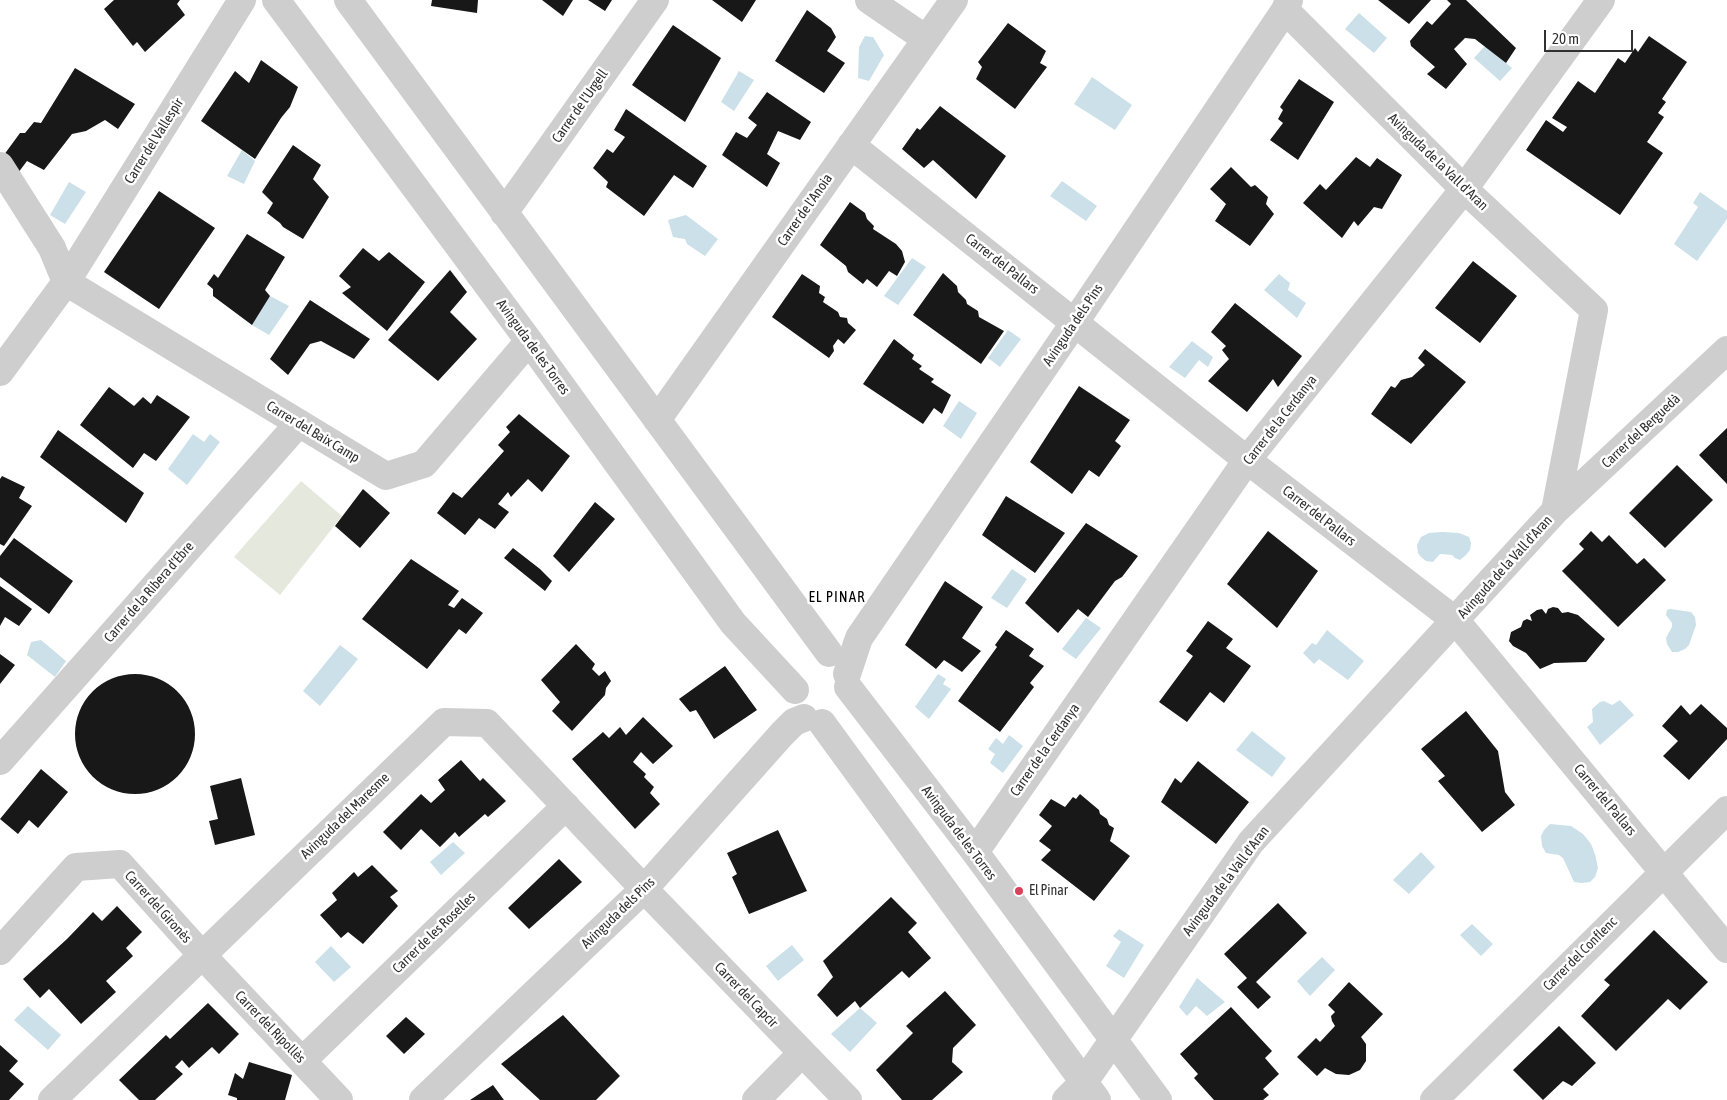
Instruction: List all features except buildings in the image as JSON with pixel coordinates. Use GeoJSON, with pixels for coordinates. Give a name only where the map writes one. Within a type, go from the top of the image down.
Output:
{"type":"FeatureCollection","features":[{"type":"Feature","properties":{"kind":"street","name":"Carrer del Vallespir"},"geometry":{"type":"LineString","coordinates":[[0,372],[66,282],[242,0]]}},
{"type":"Feature","properties":{"kind":"street","name":"Avinguda de les Torres"},"geometry":{"type":"LineString","coordinates":[[276,0],[529,341],[734,622],[796,690]]}},
{"type":"Feature","properties":{"kind":"street","name":"Avinguda de les Torres"},"geometry":{"type":"LineString","coordinates":[[348,0],[1158,1100]]}},
{"type":"Feature","properties":{"kind":"street","name":"Carrer de l'Urgell"},"geometry":{"type":"LineString","coordinates":[[504,212],[655,0]]}},
{"type":"Feature","properties":{"kind":"street"},"geometry":{"type":"LineString","coordinates":[[869,0],[926,40]]}},
{"type":"Feature","properties":{"kind":"street","name":"Carrer de l'Anoia"},"geometry":{"type":"LineString","coordinates":[[657,420],[954,0]]}},
{"type":"Feature","properties":{"kind":"street","name":"Carrer de la Cerdanya"},"geometry":{"type":"LineString","coordinates":[[975,852],[1247,460],[1464,189],[1601,0]]}},
{"type":"Feature","properties":{"kind":"street","name":"Avinguda de la Vall d'Aran"},"geometry":{"type":"LineString","coordinates":[[1082,1094],[1112,1039],[1251,842],[1555,511],[1594,310],[1464,189],[1287,5]]}},
{"type":"Feature","properties":{"kind":"street","name":"Avinguda dels Pins"},"geometry":{"type":"LineString","coordinates":[[839,667],[1075,322],[1287,5]]}},
{"type":"Feature","properties":{"kind":"street","name":"Carrer del Pallars"},"geometry":{"type":"LineString","coordinates":[[851,145],[1247,460],[1456,621],[1727,949]]}},
{"type":"Feature","properties":{"kind":"street"},"geometry":{"type":"LineString","coordinates":[[0,166],[52,248],[66,282]]}},
{"type":"Feature","properties":{"kind":"street","name":"Carrer del Baix Camp"},"geometry":{"type":"LineString","coordinates":[[66,282],[386,476],[424,464],[529,341]]}},
{"type":"Feature","properties":{"kind":"street","name":"Carrer del Berguedà"},"geometry":{"type":"LineString","coordinates":[[1555,511],[1727,350]]}},
{"type":"Feature","properties":{"kind":"street","name":"Carrer de la Ribera d'Ebre"},"geometry":{"type":"LineString","coordinates":[[0,761],[299,423]]}},
{"type":"Feature","properties":{"kind":"street"},"geometry":{"type":"LineString","coordinates":[[813,721],[835,718],[841,712],[848,697],[839,667],[818,652],[809,657],[800,666],[796,678],[797,706],[813,721],[1082,1094]]}},
{"type":"Feature","properties":{"kind":"street","name":"Avinguda dels Pins"},"geometry":{"type":"LineString","coordinates":[[423,1100],[644,889],[794,722],[813,721]]}},
{"type":"Feature","properties":{"kind":"street","name":"Avinguda del Maresme"},"geometry":{"type":"LineString","coordinates":[[52,1100],[201,954],[444,722],[487,722],[644,889]]}},
{"type":"Feature","properties":{"kind":"street","name":"Carrer de les Roselles"},"geometry":{"type":"LineString","coordinates":[[302,1061],[566,806]]}},
{"type":"Feature","properties":{"kind":"street","name":"Carrer del Conflenc"},"geometry":{"type":"LineString","coordinates":[[1434,1100],[1727,810]]}},
{"type":"Feature","properties":{"kind":"street","name":"Carrer del Gironès"},"geometry":{"type":"LineString","coordinates":[[0,951],[76,867],[120,864],[201,954]]}},
{"type":"Feature","properties":{"kind":"street","name":"Carrer del Capcir"},"geometry":{"type":"LineString","coordinates":[[644,889],[848,1100]]}},
{"type":"Feature","properties":{"kind":"street","name":"Carrer del Ripollès"},"geometry":{"type":"LineString","coordinates":[[201,954],[339,1100]]}},
{"type":"Feature","properties":{"kind":"street"},"geometry":{"type":"LineString","coordinates":[[756,1100],[802,1053]]}},
{"type":"Feature","properties":{"kind":"shaded area"},"geometry":{"type":"Polygon","coordinates":[[[301,481],[342,516],[280,595],[234,557],[301,481]]]}},
{"type":"Feature","properties":{"kind":"water"},"geometry":{"type":"Polygon","coordinates":[[[1359,13],[1387,38],[1374,53],[1345,29],[1359,13]]]}},
{"type":"Feature","properties":{"kind":"water"},"geometry":{"type":"Polygon","coordinates":[[[865,36],[873,37],[884,55],[869,81],[858,78],[859,47],[865,36]]]}},
{"type":"Feature","properties":{"kind":"water"},"geometry":{"type":"Polygon","coordinates":[[[1485,46],[1512,68],[1500,81],[1474,58],[1485,46]]]}},
{"type":"Feature","properties":{"kind":"water"},"geometry":{"type":"Polygon","coordinates":[[[739,71],[754,80],[734,111],[721,102],[739,71]]]}},
{"type":"Feature","properties":{"kind":"water"},"geometry":{"type":"Polygon","coordinates":[[[1092,77],[1132,105],[1115,130],[1074,104],[1092,77]]]}},
{"type":"Feature","properties":{"kind":"water"},"geometry":{"type":"Polygon","coordinates":[[[242,150],[255,161],[244,184],[227,176],[242,150]]]}},
{"type":"Feature","properties":{"kind":"water"},"geometry":{"type":"Polygon","coordinates":[[[1062,181],[1097,206],[1086,221],[1050,196],[1062,181]]]}},
{"type":"Feature","properties":{"kind":"water"},"geometry":{"type":"Polygon","coordinates":[[[69,182],[86,192],[65,224],[50,215],[69,182]]]}},
{"type":"Feature","properties":{"kind":"water"},"geometry":{"type":"Polygon","coordinates":[[[1700,192],[1727,211],[1727,219],[1697,261],[1674,244],[1698,207],[1693,203],[1700,192]]]}},
{"type":"Feature","properties":{"kind":"water"},"geometry":{"type":"Polygon","coordinates":[[[686,215],[718,239],[705,256],[687,244],[685,239],[673,237],[668,220],[686,215]]]}},
{"type":"Feature","properties":{"kind":"water"},"geometry":{"type":"Polygon","coordinates":[[[912,258],[926,267],[898,305],[884,296],[912,258]]]}},
{"type":"Feature","properties":{"kind":"water"},"geometry":{"type":"Polygon","coordinates":[[[1279,274],[1290,283],[1288,290],[1306,303],[1297,318],[1264,290],[1279,274]]]}},
{"type":"Feature","properties":{"kind":"water"},"geometry":{"type":"Polygon","coordinates":[[[270,296],[289,306],[269,335],[252,325],[270,296]]]}},
{"type":"Feature","properties":{"kind":"water"},"geometry":{"type":"Polygon","coordinates":[[[1008,330],[1021,339],[1000,367],[988,358],[1008,330]]]}},
{"type":"Feature","properties":{"kind":"water"},"geometry":{"type":"Polygon","coordinates":[[[1192,341],[1213,357],[1208,367],[1199,360],[1185,378],[1169,367],[1192,341]]]}},
{"type":"Feature","properties":{"kind":"water"},"geometry":{"type":"Polygon","coordinates":[[[959,401],[977,413],[961,439],[943,426],[959,401]]]}},
{"type":"Feature","properties":{"kind":"water"},"geometry":{"type":"Polygon","coordinates":[[[193,434],[204,442],[210,434],[220,442],[187,485],[168,469],[193,434]]]}},
{"type":"Feature","properties":{"kind":"water"},"geometry":{"type":"Polygon","coordinates":[[[1429,533],[1459,533],[1469,537],[1471,543],[1470,550],[1460,560],[1452,555],[1440,554],[1433,562],[1426,561],[1418,553],[1417,545],[1421,537],[1429,533]]]}},
{"type":"Feature","properties":{"kind":"water"},"geometry":{"type":"Polygon","coordinates":[[[1012,569],[1027,579],[1007,608],[991,598],[1012,569]]]}},
{"type":"Feature","properties":{"kind":"water"},"geometry":{"type":"Polygon","coordinates":[[[1667,610],[1691,612],[1695,617],[1696,625],[1689,645],[1678,652],[1672,652],[1667,644],[1666,638],[1672,627],[1672,623],[1666,615],[1667,610]]]}},
{"type":"Feature","properties":{"kind":"water"},"geometry":{"type":"Polygon","coordinates":[[[1086,618],[1101,628],[1076,659],[1062,649],[1086,618]]]}},
{"type":"Feature","properties":{"kind":"water"},"geometry":{"type":"Polygon","coordinates":[[[1327,630],[1364,661],[1348,680],[1319,659],[1314,664],[1303,653],[1312,643],[1316,645],[1327,630]]]}},
{"type":"Feature","properties":{"kind":"water"},"geometry":{"type":"Polygon","coordinates":[[[41,640],[66,661],[55,677],[27,655],[31,642],[41,640]]]}},
{"type":"Feature","properties":{"kind":"water"},"geometry":{"type":"Polygon","coordinates":[[[340,645],[358,659],[320,706],[303,691],[340,645]]]}},
{"type":"Feature","properties":{"kind":"water"},"geometry":{"type":"Polygon","coordinates":[[[938,674],[946,679],[943,684],[951,689],[929,719],[915,707],[938,674]]]}},
{"type":"Feature","properties":{"kind":"water"},"geometry":{"type":"Polygon","coordinates":[[[1620,700],[1634,715],[1600,745],[1587,727],[1593,722],[1592,709],[1600,702],[1604,701],[1612,705],[1620,700]]]}},
{"type":"Feature","properties":{"kind":"water"},"geometry":{"type":"Polygon","coordinates":[[[1252,731],[1286,758],[1272,777],[1236,750],[1252,731]]]}},
{"type":"Feature","properties":{"kind":"water"},"geometry":{"type":"Polygon","coordinates":[[[1009,735],[1023,746],[1003,773],[990,763],[995,754],[988,749],[996,738],[1003,744],[1009,735]]]}},
{"type":"Feature","properties":{"kind":"water"},"geometry":{"type":"Polygon","coordinates":[[[1550,824],[1571,826],[1583,834],[1591,844],[1598,868],[1595,877],[1590,882],[1574,882],[1563,858],[1559,855],[1546,853],[1542,846],[1541,836],[1550,824]]]}},
{"type":"Feature","properties":{"kind":"water"},"geometry":{"type":"Polygon","coordinates":[[[453,842],[465,853],[441,875],[430,862],[453,842]]]}},
{"type":"Feature","properties":{"kind":"water"},"geometry":{"type":"Polygon","coordinates":[[[1421,852],[1435,867],[1409,894],[1393,880],[1421,852]]]}},
{"type":"Feature","properties":{"kind":"water"},"geometry":{"type":"Polygon","coordinates":[[[1472,924],[1493,944],[1481,956],[1460,935],[1472,924]]]}},
{"type":"Feature","properties":{"kind":"water"},"geometry":{"type":"Polygon","coordinates":[[[1119,929],[1144,945],[1124,978],[1106,966],[1121,942],[1113,936],[1119,929]]]}},
{"type":"Feature","properties":{"kind":"water"},"geometry":{"type":"Polygon","coordinates":[[[792,945],[804,960],[778,981],[766,966],[792,945]]]}},
{"type":"Feature","properties":{"kind":"water"},"geometry":{"type":"Polygon","coordinates":[[[331,946],[351,967],[334,982],[315,962],[331,946]]]}},
{"type":"Feature","properties":{"kind":"water"},"geometry":{"type":"Polygon","coordinates":[[[1322,957],[1335,970],[1310,996],[1297,981],[1322,957]]]}},
{"type":"Feature","properties":{"kind":"water"},"geometry":{"type":"Polygon","coordinates":[[[1197,978],[1225,1002],[1207,1016],[1196,1006],[1187,1016],[1179,1007],[1197,978]]]}},
{"type":"Feature","properties":{"kind":"water"},"geometry":{"type":"Polygon","coordinates":[[[28,1006],[61,1035],[48,1050],[14,1020],[28,1006]]]}},
{"type":"Feature","properties":{"kind":"water"},"geometry":{"type":"Polygon","coordinates":[[[860,1008],[877,1023],[850,1052],[831,1034],[860,1008]]]}},
{"type":"Feature","properties":{"kind":"place","name":"El Pinar"},"geometry":{"type":"Point","coordinates":[1019,891]}},
{"type":"Feature","properties":{"kind":"district","name":"EL PINAR"},"geometry":{"type":"Point","coordinates":[837,597]}}]}
